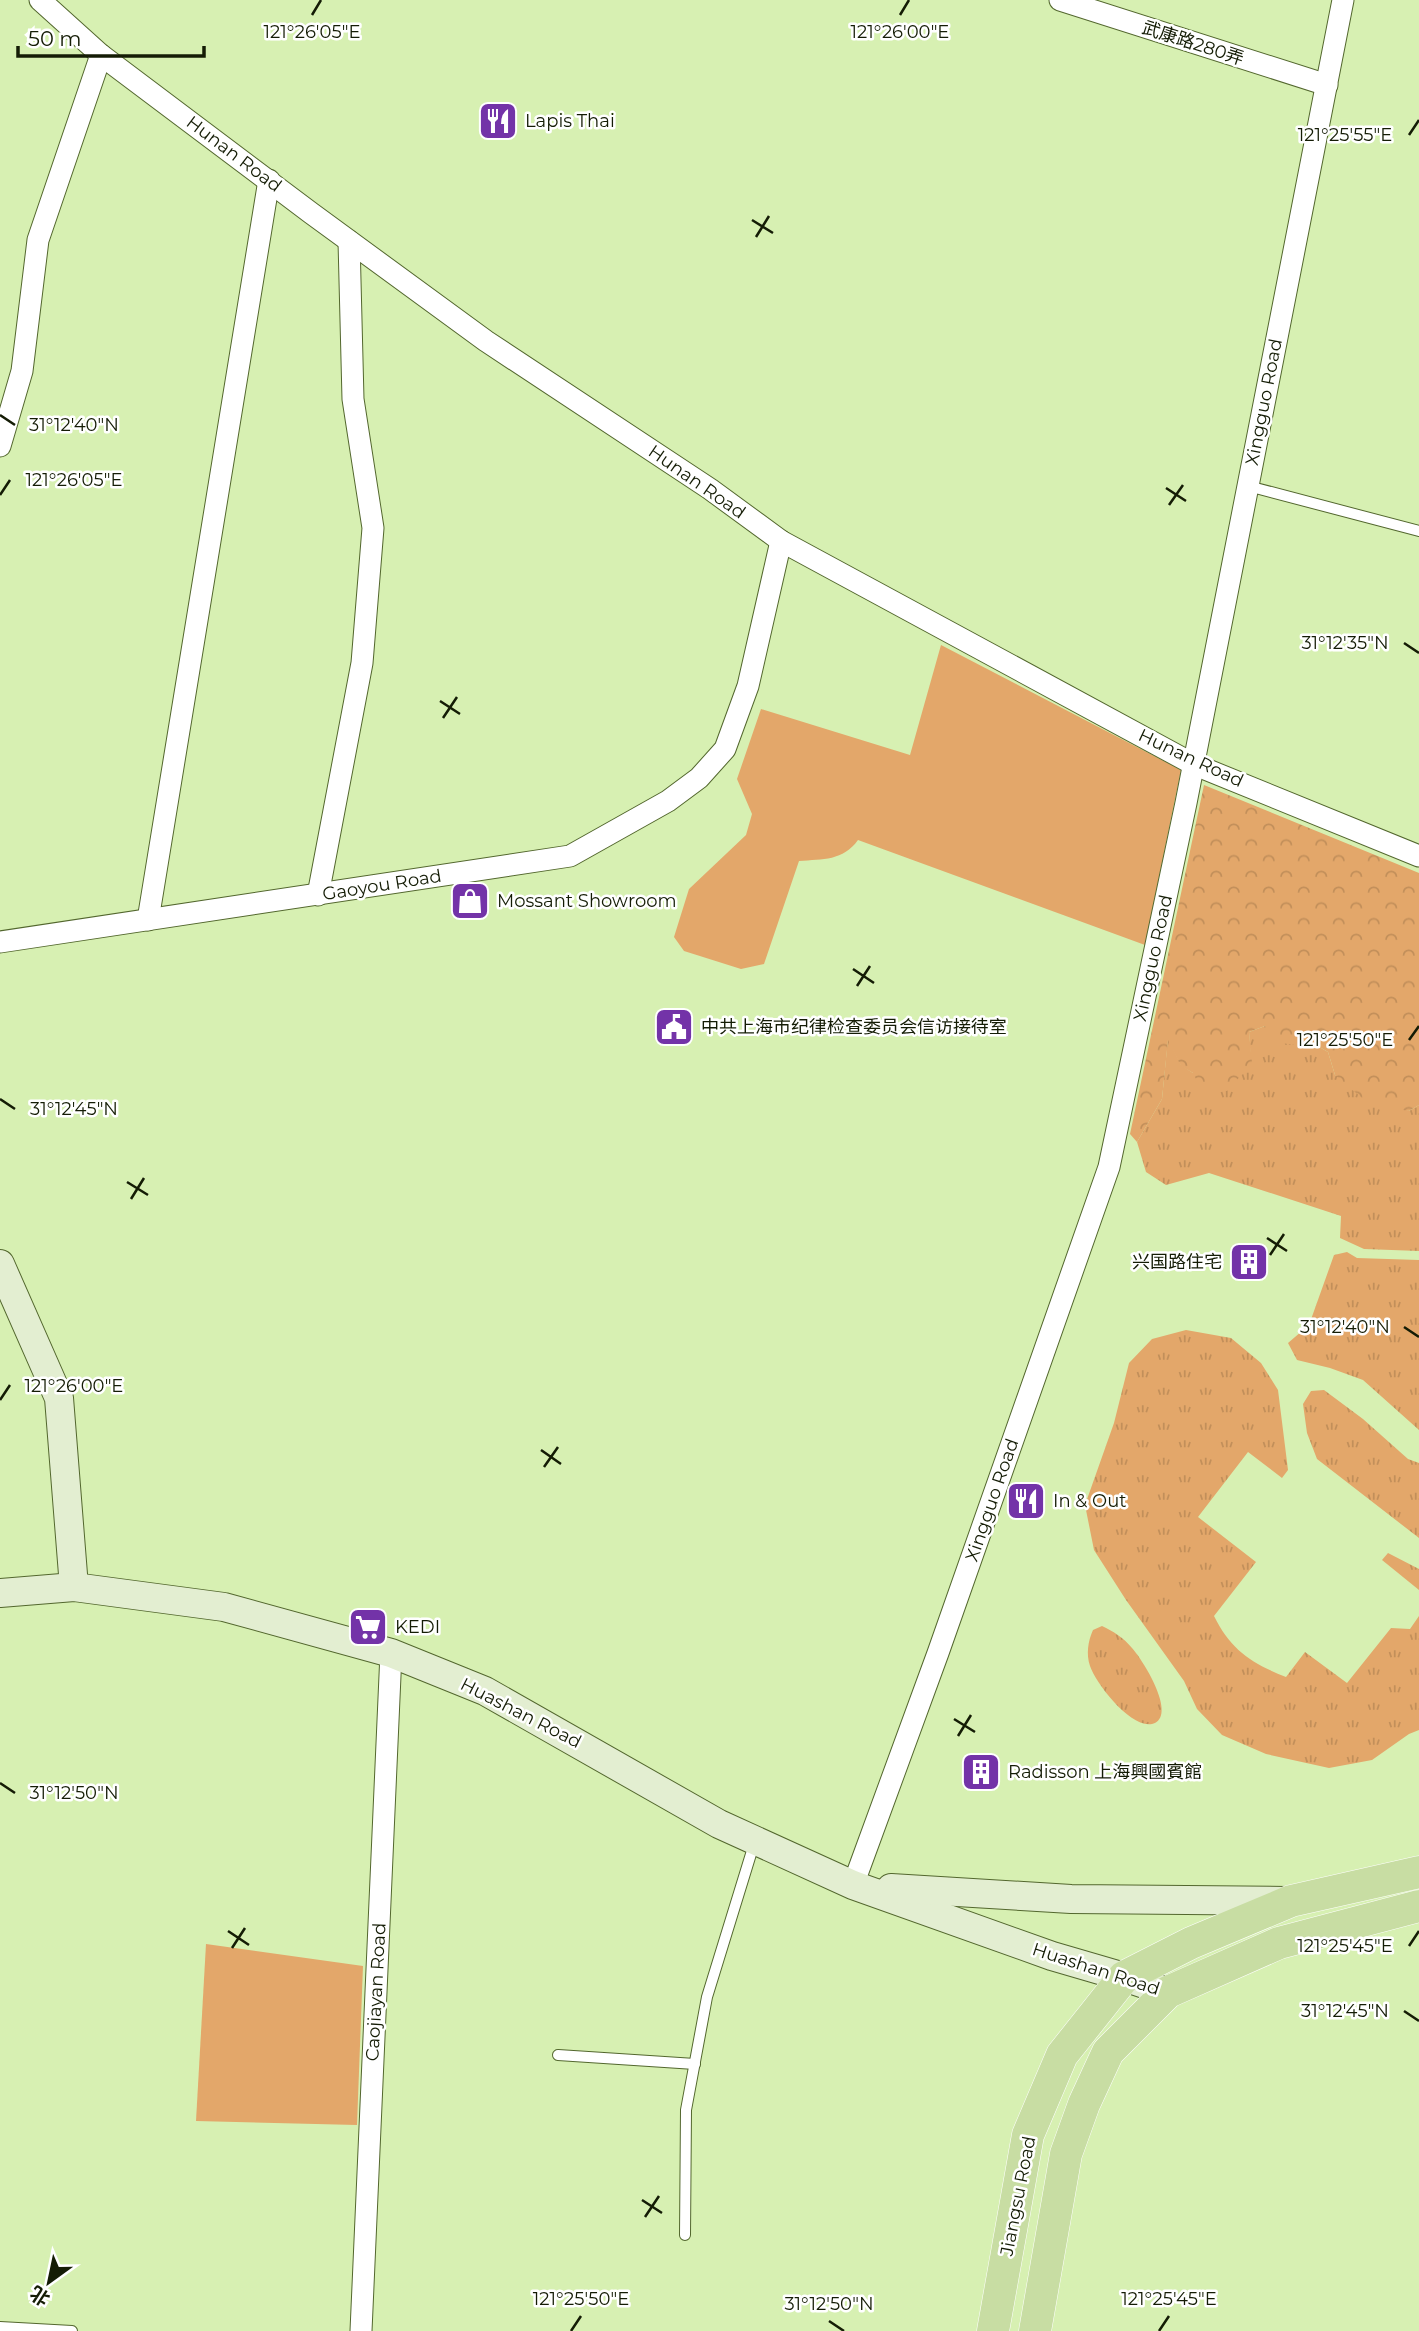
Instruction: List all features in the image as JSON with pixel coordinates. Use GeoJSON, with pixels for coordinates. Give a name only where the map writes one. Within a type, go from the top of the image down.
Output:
{"type":"FeatureCollection","features":[{"type":"Feature","properties":{"kind":"main road"},"geometry":{"type":"LineString","coordinates":[[0,1264],[58,1398],[74,1587]]}},
{"type":"Feature","properties":{"kind":"main road","name":"Huashan Road"},"geometry":{"type":"LineString","coordinates":[[0,1593],[74,1587],[224,1607],[391,1653],[485,1691],[719,1824],[853,1885],[1052,1956],[1168,1992],[1279,1943],[1419,1906]]}},
{"type":"Feature","properties":{"kind":"main road","name":"Huashan Road"},"geometry":{"type":"LineString","coordinates":[[853,1885],[1071,1899],[1291,1901],[1419,1872]]}},
{"type":"Feature","properties":{"kind":"main road","name":"Jiangsu Road"},"geometry":{"type":"LineString","coordinates":[[993,2331],[1028,2135],[1062,2055],[1124,1977],[1191,1943],[1291,1901]]}},
{"type":"Feature","properties":{"kind":"main road"},"geometry":{"type":"LineString","coordinates":[[1035,2331],[1066,2154],[1084,2104],[1108,2052],[1168,1992]]}},
{"type":"Feature","properties":{"kind":"street","name":"Hunan Road"},"geometry":{"type":"LineString","coordinates":[[40,0],[102,55],[349,241],[486,341],[710,489],[780,541],[1193,764],[1419,856]]}},
{"type":"Feature","properties":{"kind":"street","name":"武康路280弄"},"geometry":{"type":"LineString","coordinates":[[1060,0],[1327,85]]}},
{"type":"Feature","properties":{"kind":"street","name":"Xingguo Road"},"geometry":{"type":"LineString","coordinates":[[853,1885],[1109,1167],[1193,764],[1343,0]]}},
{"type":"Feature","properties":{"kind":"street"},"geometry":{"type":"LineString","coordinates":[[0,446],[22,371],[38,240],[102,55]]}},
{"type":"Feature","properties":{"kind":"street"},"geometry":{"type":"LineString","coordinates":[[148,920],[270,180]]}},
{"type":"Feature","properties":{"kind":"street"},"geometry":{"type":"LineString","coordinates":[[318,895],[362,663],[373,528],[353,399],[349,241]]}},
{"type":"Feature","properties":{"kind":"street","name":"Gaoyou Road"},"geometry":{"type":"LineString","coordinates":[[0,942],[570,856],[668,801],[699,778],[725,749],[748,686],[780,541]]}},
{"type":"Feature","properties":{"kind":"street","name":"Caojiayan Road"},"geometry":{"type":"LineString","coordinates":[[361,2331],[391,1653]]}},
{"type":"Feature","properties":{"kind":"lane"},"geometry":{"type":"LineString","coordinates":[[1248,486],[1419,531]]}},
{"type":"Feature","properties":{"kind":"lane"},"geometry":{"type":"LineString","coordinates":[[685,2235],[687,2110],[706,1997],[755,1840]]}},
{"type":"Feature","properties":{"kind":"lane"},"geometry":{"type":"LineString","coordinates":[[558,2055],[695,2064]]}},
{"type":"Feature","properties":{"kind":"lane"},"geometry":{"type":"LineString","coordinates":[[0,2327],[72,2331]]}},
{"type":"Feature","properties":{"kind":"green space"},"geometry":{"type":"Polygon","coordinates":[[[941,645],[1181,770],[1145,945],[858,840],[839,855],[799,861],[764,964],[741,969],[684,951],[674,937],[689,889],[746,835],[752,814],[737,779],[761,709],[910,755],[941,645]]]}},
{"type":"Feature","properties":{"kind":"green space"},"geometry":{"type":"Polygon","coordinates":[[[1204,785],[1419,873],[1419,1105],[1409,1111],[1369,1104],[1335,1075],[1328,1052],[1304,1038],[1295,1045],[1275,1042],[1265,1026],[1249,1032],[1252,1063],[1227,1091],[1199,1085],[1193,1073],[1181,1066],[1168,1040],[1162,1099],[1137,1142],[1130,1134],[1204,785]]]}},
{"type":"Feature","properties":{"kind":"green space"},"geometry":{"type":"Polygon","coordinates":[[[1265,1026],[1304,1038],[1328,1052],[1335,1075],[1409,1111],[1419,1105],[1419,1251],[1364,1249],[1340,1238],[1341,1216],[1209,1173],[1166,1185],[1146,1172],[1137,1142],[1162,1099],[1168,1038],[1181,1065],[1193,1073],[1251,1063],[1249,1032],[1265,1026]]]}},
{"type":"Feature","properties":{"kind":"green space"},"geometry":{"type":"Polygon","coordinates":[[[1347,1252],[1357,1258],[1419,1260],[1419,1430],[1363,1380],[1297,1360],[1288,1343],[1309,1325],[1334,1255],[1347,1252]]]}},
{"type":"Feature","properties":{"kind":"green space"},"geometry":{"type":"Polygon","coordinates":[[[1186,1330],[1231,1338],[1261,1363],[1278,1390],[1288,1470],[1282,1478],[1248,1452],[1198,1517],[1256,1562],[1214,1616],[1235,1647],[1252,1661],[1286,1677],[1305,1652],[1347,1683],[1391,1628],[1410,1629],[1419,1616],[1419,1730],[1372,1760],[1329,1768],[1266,1754],[1222,1735],[1197,1709],[1184,1681],[1094,1550],[1085,1505],[1114,1423],[1129,1363],[1152,1339],[1186,1330]]]}},
{"type":"Feature","properties":{"kind":"green space"},"geometry":{"type":"Polygon","coordinates":[[[1324,1390],[1363,1419],[1408,1459],[1419,1463],[1419,1538],[1317,1459],[1307,1433],[1303,1404],[1311,1391],[1324,1390]]]}},
{"type":"Feature","properties":{"kind":"green space"},"geometry":{"type":"Polygon","coordinates":[[[1388,1553],[1419,1569],[1419,1590],[1382,1560],[1388,1553]]]}},
{"type":"Feature","properties":{"kind":"green space"},"geometry":{"type":"Polygon","coordinates":[[[1102,1626],[1129,1644],[1150,1674],[1162,1709],[1155,1723],[1146,1724],[1127,1714],[1108,1695],[1094,1674],[1089,1661],[1089,1643],[1093,1630],[1102,1626]]]}},
{"type":"Feature","properties":{"kind":"green space"},"geometry":{"type":"Polygon","coordinates":[[[206,1944],[363,1966],[357,2125],[196,2121],[206,1944]]]}},
{"type":"Feature","properties":{"kind":"place","name":"Lapis Thai"},"geometry":{"type":"Point","coordinates":[498,121]}},
{"type":"Feature","properties":{"kind":"place","name":"Mossant Showroom"},"geometry":{"type":"Point","coordinates":[470,901]}},
{"type":"Feature","properties":{"kind":"place","name":"中共上海市纪律检查委员会信访接待室"},"geometry":{"type":"Point","coordinates":[674,1027]}},
{"type":"Feature","properties":{"kind":"place","name":"兴国路住宅"},"geometry":{"type":"Point","coordinates":[1249,1262]}},
{"type":"Feature","properties":{"kind":"place","name":"In & Out"},"geometry":{"type":"Point","coordinates":[1026,1501]}},
{"type":"Feature","properties":{"kind":"place","name":"KEDI"},"geometry":{"type":"Point","coordinates":[368,1627]}},
{"type":"Feature","properties":{"kind":"place","name":"Radisson 上海興國賓館"},"geometry":{"type":"Point","coordinates":[981,1772]}}]}
